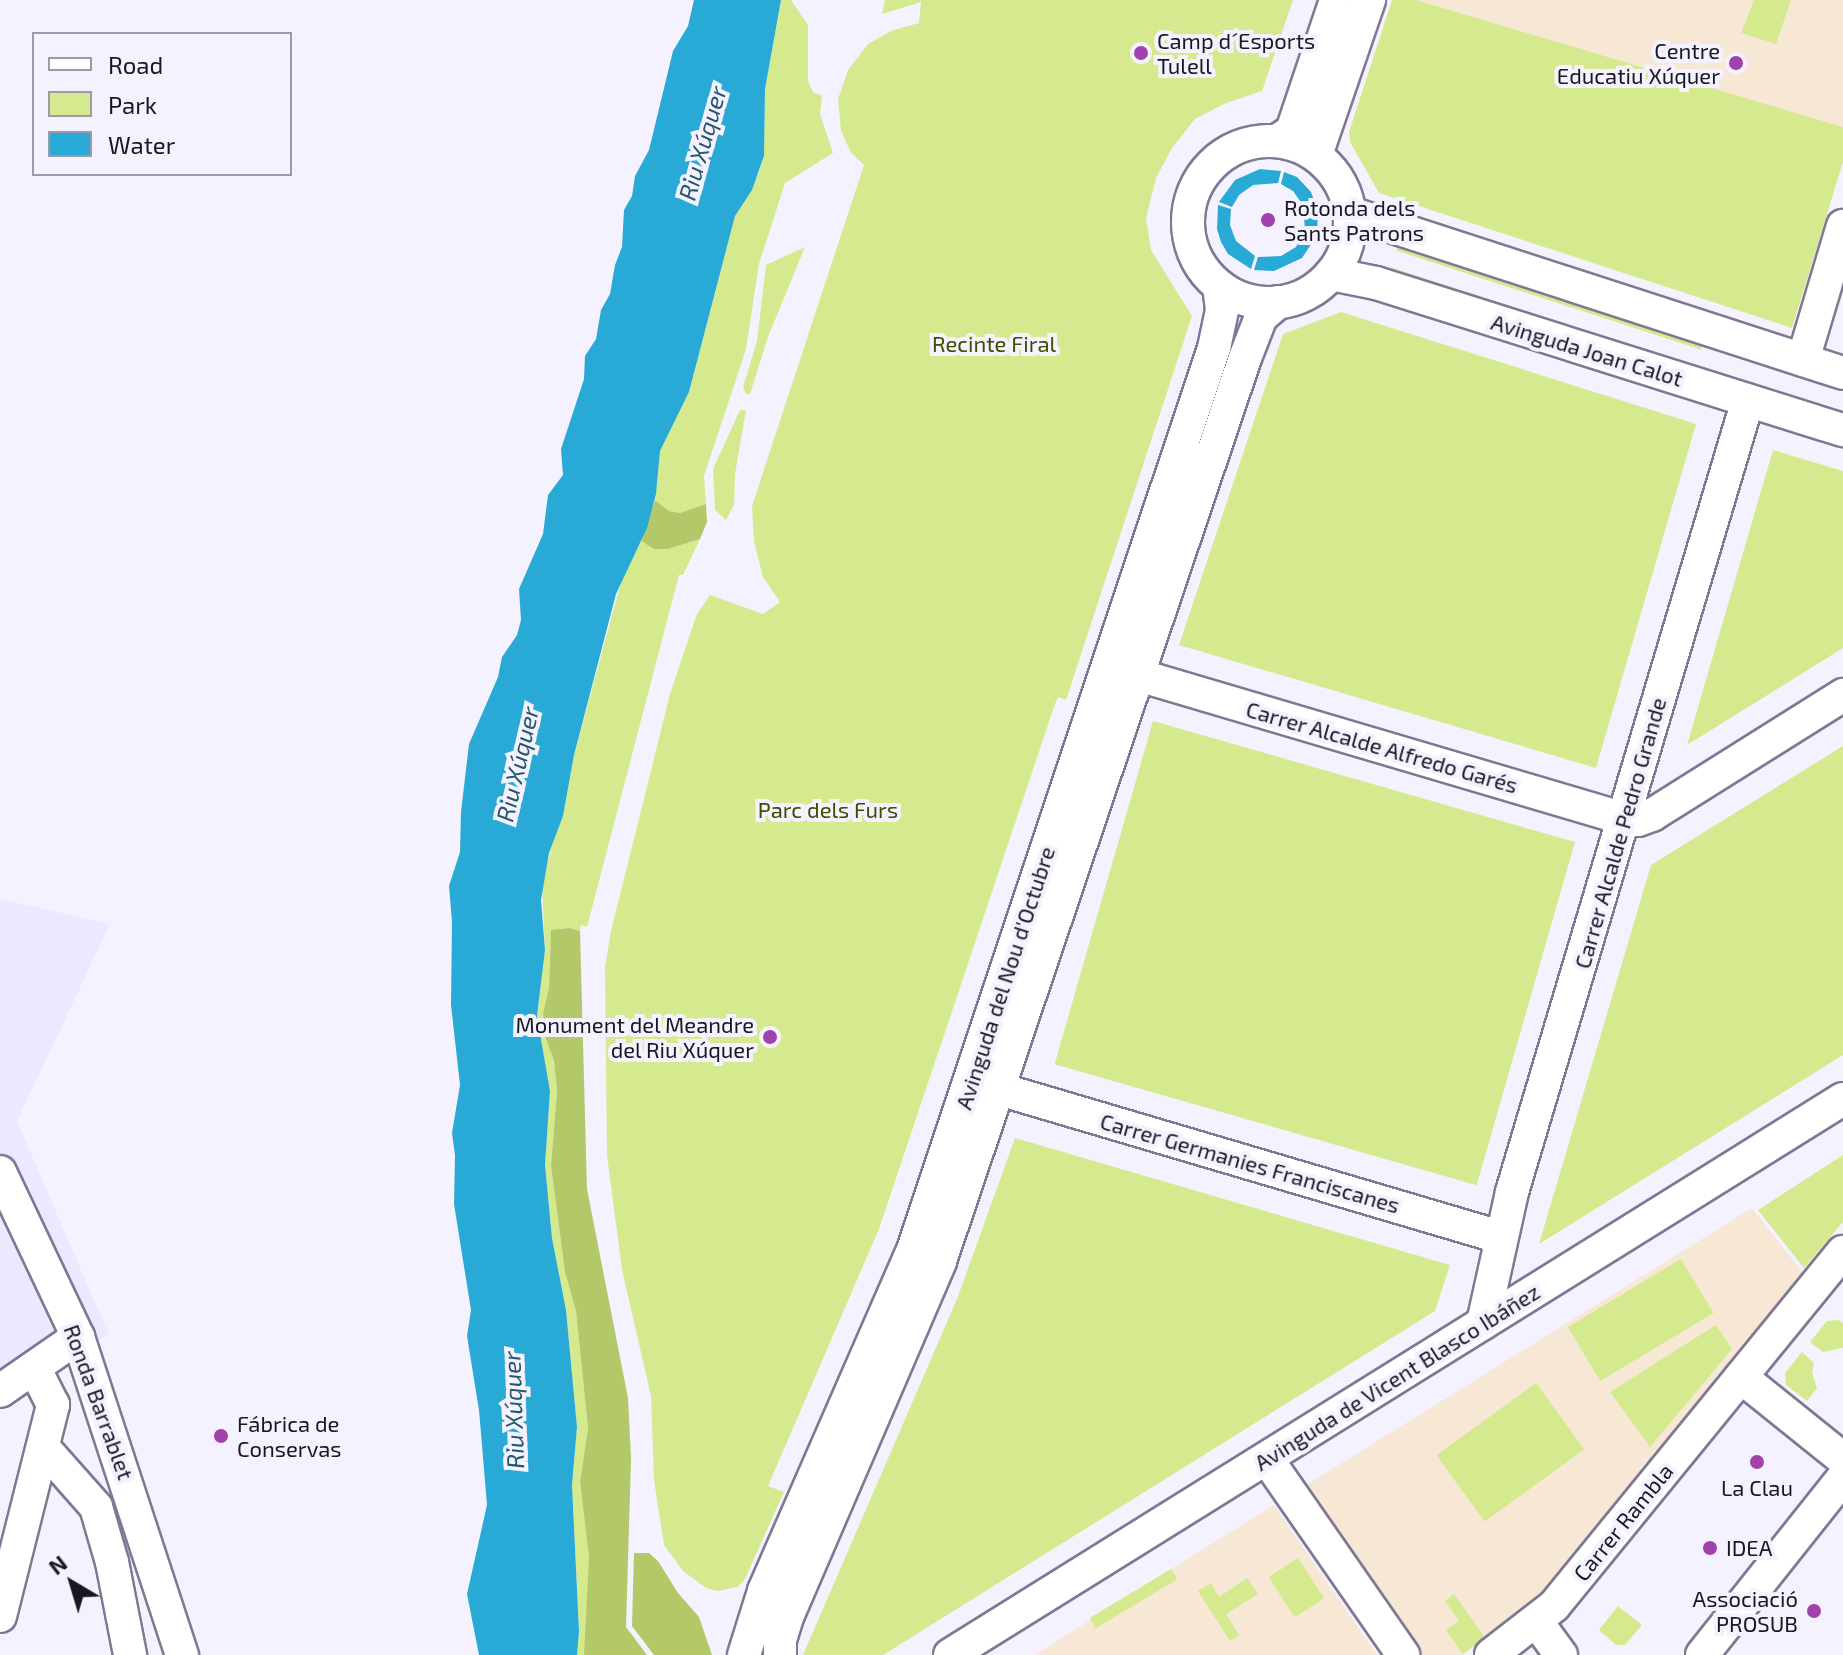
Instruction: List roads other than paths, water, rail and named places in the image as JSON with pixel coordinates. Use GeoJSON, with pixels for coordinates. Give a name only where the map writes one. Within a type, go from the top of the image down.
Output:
{"type":"FeatureCollection","features":[{"type":"Feature","properties":{"kind":"street"},"geometry":{"type":"LineString","coordinates":[[1277,141],[1292,131],[1336,0]]}},
{"type":"Feature","properties":{"kind":"street"},"geometry":{"type":"LineString","coordinates":[[1316,155],[1369,0]]}},
{"type":"Feature","properties":{"kind":"street"},"geometry":{"type":"LineString","coordinates":[[1277,141],[1316,155],[1338,181],[1350,213],[1343,255],[1331,274],[1316,288],[1278,302],[1237,296],[1219,286],[1201,267],[1190,243],[1187,217],[1193,191],[1207,169],[1227,152],[1251,142],[1277,141]]}},
{"type":"Feature","properties":{"kind":"street"},"geometry":{"type":"LineString","coordinates":[[1350,213],[1843,373]]}},
{"type":"Feature","properties":{"kind":"street"},"geometry":{"type":"LineString","coordinates":[[1803,360],[1843,226]]}},
{"type":"Feature","properties":{"kind":"street","name":"Avinguda Joan Calot"},"geometry":{"type":"LineString","coordinates":[[1331,274],[1376,283],[1843,430]]}},
{"type":"Feature","properties":{"kind":"street","name":"Avinguda del Nou d'Octubre"},"geometry":{"type":"LineString","coordinates":[[744,1655],[769,1579],[914,1247],[1214,348],[1222,310],[1219,286]]}},
{"type":"Feature","properties":{"kind":"street","name":"Avinguda del Nou d'Octubre"},"geometry":{"type":"LineString","coordinates":[[780,1655],[787,1617],[940,1261],[1256,331],[1261,317],[1278,302]]}},
{"type":"Feature","properties":{"kind":"street","name":"Carrer Alcalde Pedro Grande"},"geometry":{"type":"LineString","coordinates":[[1483,1323],[1497,1251],[1748,400]]}},
{"type":"Feature","properties":{"kind":"street","name":"Carrer Alcalde Alfredo Garés"},"geometry":{"type":"LineString","coordinates":[[1138,675],[1625,819]]}},
{"type":"Feature","properties":{"kind":"street"},"geometry":{"type":"LineString","coordinates":[[1625,819],[1652,815],[1843,695]]}},
{"type":"Feature","properties":{"kind":"street"},"geometry":{"type":"LineString","coordinates":[[1638,772],[1656,790],[1676,799]]}},
{"type":"Feature","properties":{"kind":"street","name":"Carrer Germanies Franciscanes"},"geometry":{"type":"LineString","coordinates":[[999,1089],[1497,1251]]}},
{"type":"Feature","properties":{"kind":"street","name":"Avinguda de Vicent Blasco Ibáñez"},"geometry":{"type":"LineString","coordinates":[[950,1655],[1843,1099]]}},
{"type":"Feature","properties":{"kind":"street","name":"Ronda Barrablet"},"geometry":{"type":"LineString","coordinates":[[0,1172],[78,1337],[178,1650]]}},
{"type":"Feature","properties":{"kind":"street"},"geometry":{"type":"LineString","coordinates":[[1497,1251],[1530,1294]]}},
{"type":"Feature","properties":{"kind":"street","name":"Carrer Rambla"},"geometry":{"type":"LineString","coordinates":[[1491,1655],[1554,1606],[1741,1377],[1837,1272]]}},
{"type":"Feature","properties":{"kind":"street"},"geometry":{"type":"LineString","coordinates":[[0,1391],[78,1337]]}},
{"type":"Feature","properties":{"kind":"street"},"geometry":{"type":"LineString","coordinates":[[0,1616],[53,1405],[35,1369]]}},
{"type":"Feature","properties":{"kind":"street"},"geometry":{"type":"LineString","coordinates":[[1741,1377],[1843,1459]]}},
{"type":"Feature","properties":{"kind":"street"},"geometry":{"type":"LineString","coordinates":[[43,1447],[96,1507],[112,1562],[130,1655]]}},
{"type":"Feature","properties":{"kind":"street"},"geometry":{"type":"LineString","coordinates":[[1267,1459],[1403,1655]]}},
{"type":"Feature","properties":{"kind":"street"},"geometry":{"type":"LineString","coordinates":[[1702,1655],[1843,1478]]}},
{"type":"Feature","properties":{"kind":"street"},"geometry":{"type":"LineString","coordinates":[[1537,1622],[1561,1655]]}},
{"type":"Feature","properties":{"kind":"water","name":"Riu Xúquer"},"geometry":{"type":"Polygon","coordinates":[[[694,0],[781,0],[765,89],[764,156],[752,190],[735,216],[689,392],[660,451],[656,494],[647,528],[616,594],[574,755],[563,816],[549,853],[541,900],[545,950],[537,1016],[550,1091],[545,1165],[552,1238],[566,1310],[577,1427],[572,1485],[579,1631],[577,1655],[479,1655],[467,1594],[487,1505],[479,1410],[467,1336],[471,1310],[454,1204],[452,1133],[460,1085],[451,1005],[449,886],[460,852],[469,744],[498,677],[502,657],[517,635],[521,620],[519,589],[543,534],[548,495],[563,475],[561,449],[584,379],[585,356],[596,339],[601,310],[610,294],[622,247],[624,210],[632,196],[635,176],[649,150],[673,51],[688,26],[694,0]]]}},
{"type":"Feature","properties":{"kind":"water"},"geometry":{"type":"Polygon","coordinates":[[[1260,169],[1281,171],[1278,183],[1253,185],[1239,195],[1232,207],[1219,202],[1235,180],[1260,169]]]}},
{"type":"Feature","properties":{"kind":"water"},"geometry":{"type":"Polygon","coordinates":[[[1284,172],[1297,177],[1311,192],[1318,211],[1317,234],[1305,230],[1303,205],[1293,191],[1281,184],[1284,172]]]}},
{"type":"Feature","properties":{"kind":"water"},"geometry":{"type":"Polygon","coordinates":[[[1218,205],[1231,209],[1230,225],[1236,241],[1255,256],[1251,269],[1228,254],[1221,242],[1217,229],[1218,205]]]}},
{"type":"Feature","properties":{"kind":"water"},"geometry":{"type":"Polygon","coordinates":[[[1304,233],[1316,237],[1302,258],[1274,271],[1254,270],[1258,257],[1281,256],[1296,247],[1304,233]]]}},
{"type":"Feature","properties":{"kind":"place","name":"Camp d´Esports Tulell"},"geometry":{"type":"Point","coordinates":[1141,53]}},
{"type":"Feature","properties":{"kind":"place","name":"Centre Educatiu Xúquer"},"geometry":{"type":"Point","coordinates":[1736,63]}},
{"type":"Feature","properties":{"kind":"place","name":"Rotonda dels Sants Patrons"},"geometry":{"type":"Point","coordinates":[1268,220]}},
{"type":"Feature","properties":{"kind":"place","name":"Monument del Meandre del Riu Xúquer"},"geometry":{"type":"Point","coordinates":[770,1037]}},
{"type":"Feature","properties":{"kind":"place","name":"Fábrica de Conservas"},"geometry":{"type":"Point","coordinates":[221,1436]}},
{"type":"Feature","properties":{"kind":"place","name":"La Clau"},"geometry":{"type":"Point","coordinates":[1757,1462]}},
{"type":"Feature","properties":{"kind":"place","name":"IDEA"},"geometry":{"type":"Point","coordinates":[1710,1548]}},
{"type":"Feature","properties":{"kind":"place","name":"Associació PROSUB"},"geometry":{"type":"Point","coordinates":[1814,1611]}},
{"type":"Feature","properties":{"kind":"park label","name":"Recinte Firal"},"geometry":{"type":"Point","coordinates":[994,344]}},
{"type":"Feature","properties":{"kind":"park label","name":"Parc dels Furs"},"geometry":{"type":"Point","coordinates":[828,810]}}]}
